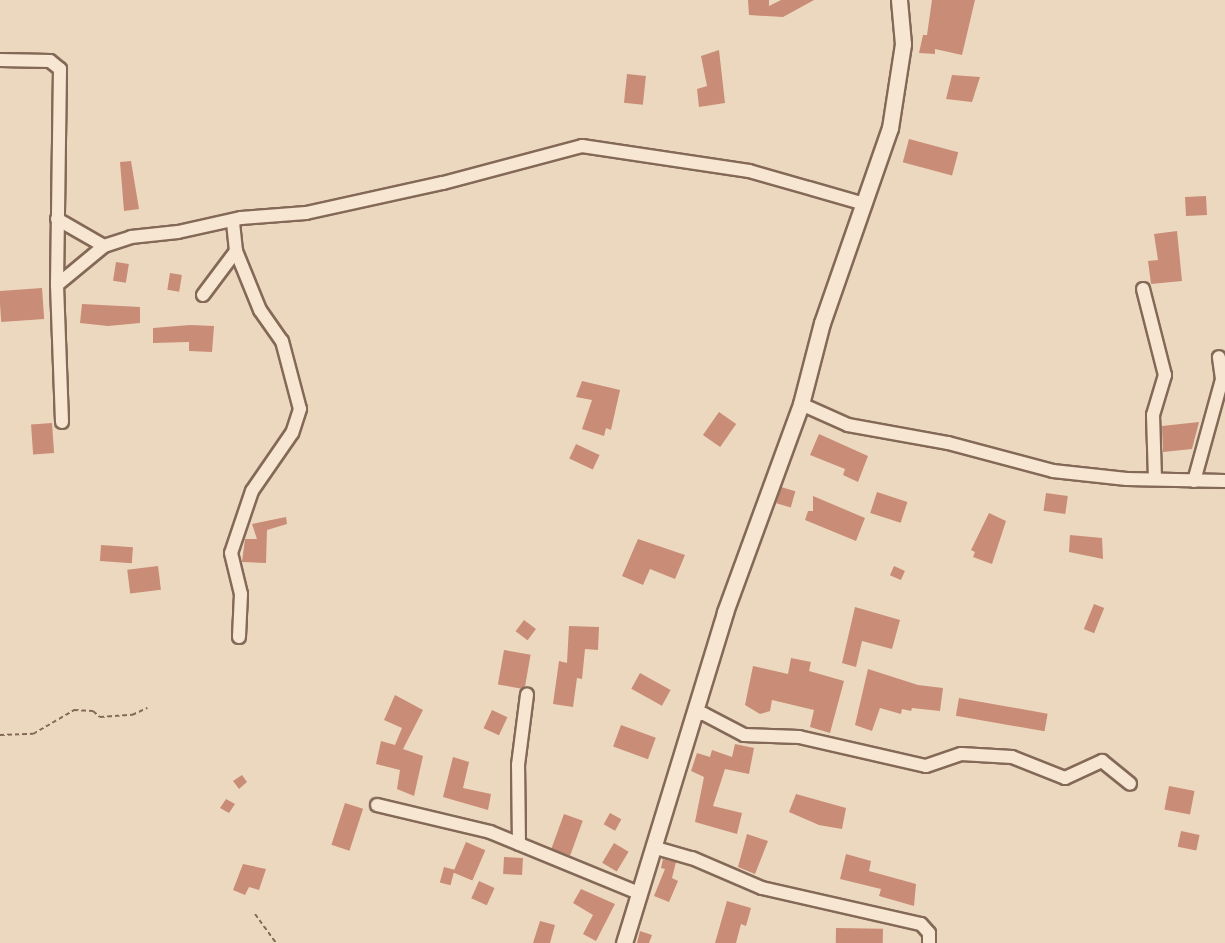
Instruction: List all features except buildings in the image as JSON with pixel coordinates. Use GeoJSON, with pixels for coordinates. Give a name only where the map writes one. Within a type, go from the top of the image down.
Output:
{"type":"FeatureCollection","features":[{"type":"Feature","properties":{"kind":"street"},"geometry":{"type":"LineString","coordinates":[[624,943],[656,848],[694,714],[744,557],[801,404],[822,323],[865,204],[897,92],[903,44],[899,0]]}},
{"type":"Feature","properties":{"kind":"street"},"geometry":{"type":"LineString","coordinates":[[0,60],[50,61],[60,69],[57,285],[62,422]]}},
{"type":"Feature","properties":{"kind":"street"},"geometry":{"type":"LineString","coordinates":[[57,285],[104,246],[131,237],[232,220],[306,213],[443,183],[582,146],[749,171],[865,204]]}},
{"type":"Feature","properties":{"kind":"street"},"geometry":{"type":"LineString","coordinates":[[57,219],[104,246]]}},
{"type":"Feature","properties":{"kind":"street"},"geometry":{"type":"LineString","coordinates":[[232,220],[236,251],[270,329],[282,341],[300,409],[292,433],[252,491],[231,553],[241,594],[239,637]]}},
{"type":"Feature","properties":{"kind":"street"},"geometry":{"type":"LineString","coordinates":[[203,295],[236,251]]}},
{"type":"Feature","properties":{"kind":"street"},"geometry":{"type":"LineString","coordinates":[[1143,289],[1165,375],[1153,415],[1155,477]]}},
{"type":"Feature","properties":{"kind":"street"},"geometry":{"type":"LineString","coordinates":[[1194,481],[1222,379],[1219,357]]}},
{"type":"Feature","properties":{"kind":"street"},"geometry":{"type":"LineString","coordinates":[[801,404],[848,425],[948,443],[1053,471],[1127,479],[1155,477],[1225,482]]}},
{"type":"Feature","properties":{"kind":"street"},"geometry":{"type":"LineString","coordinates":[[519,844],[518,765],[527,695]]}},
{"type":"Feature","properties":{"kind":"street"},"geometry":{"type":"LineString","coordinates":[[694,714],[704,714],[744,735],[799,737],[926,766],[961,754],[1012,757],[1065,778],[1102,761],[1130,784]]}},
{"type":"Feature","properties":{"kind":"street"},"geometry":{"type":"LineString","coordinates":[[377,805],[480,829],[641,894]]}},
{"type":"Feature","properties":{"kind":"street"},"geometry":{"type":"LineString","coordinates":[[656,848],[692,858],[762,888],[890,914],[921,924],[929,933],[929,943]]}},
{"type":"Feature","properties":{"kind":"path"},"geometry":{"type":"LineString","coordinates":[[0,735],[33,734],[74,710],[93,711],[100,717],[132,715],[147,708]]}},
{"type":"Feature","properties":{"kind":"path"},"geometry":{"type":"LineString","coordinates":[[255,914],[276,943]]}}]}
